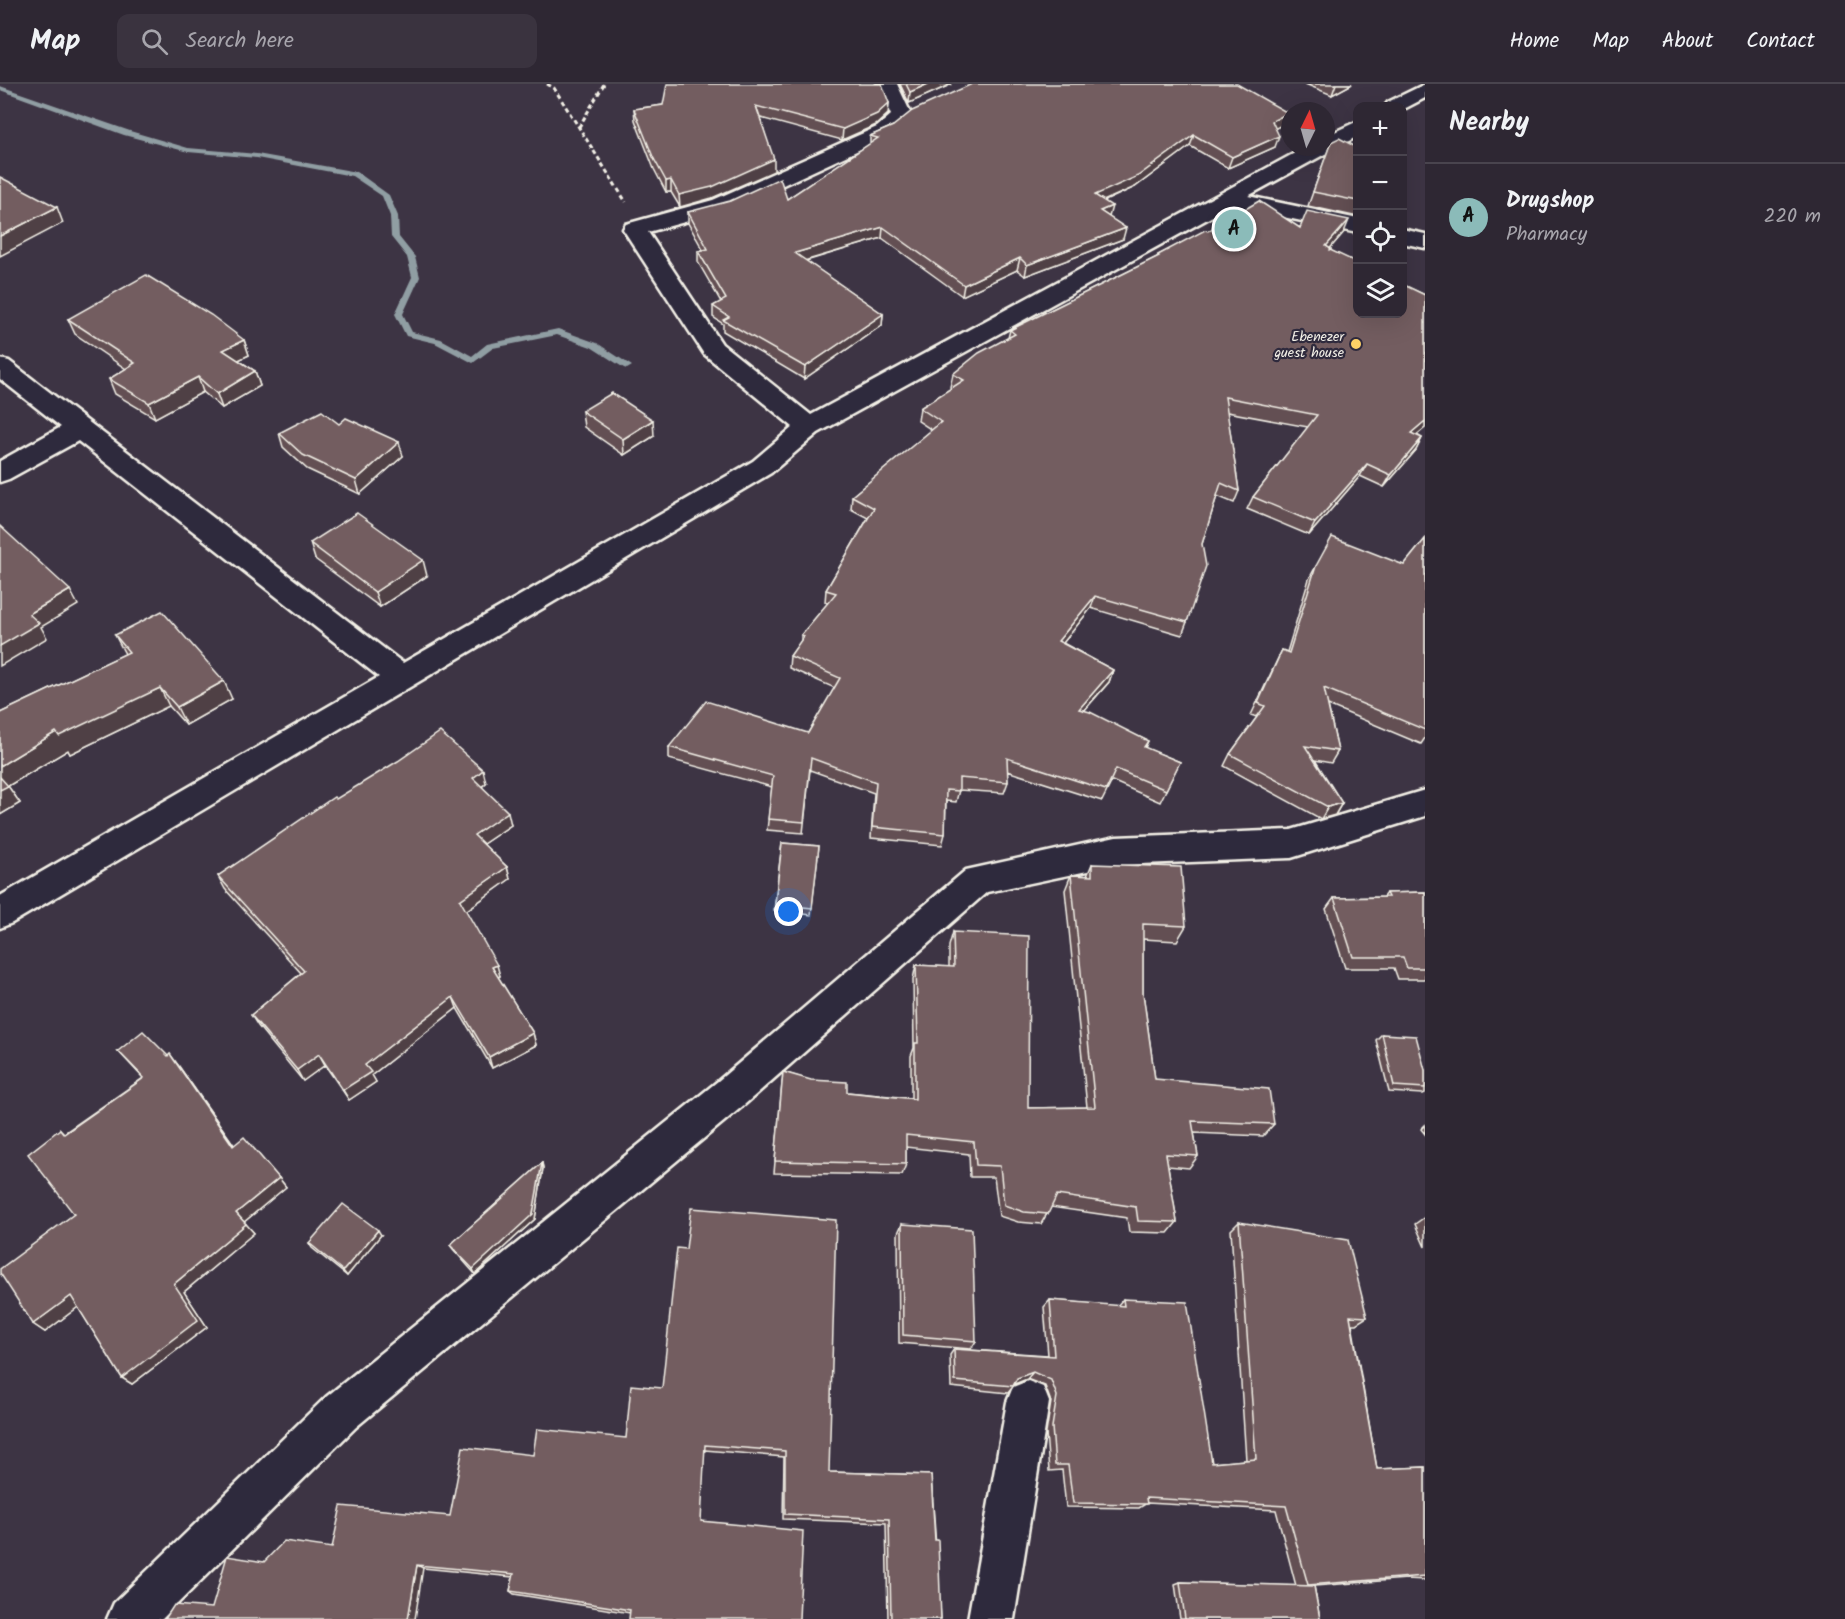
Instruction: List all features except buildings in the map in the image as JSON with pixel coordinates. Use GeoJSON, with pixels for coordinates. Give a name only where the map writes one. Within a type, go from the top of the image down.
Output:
{"type":"FeatureCollection","features":[{"type":"Feature","properties":{"kind":"street"},"geometry":{"type":"LineString","coordinates":[[887,84],[902,116]]}},
{"type":"Feature","properties":{"kind":"street"},"geometry":{"type":"LineString","coordinates":[[1402,102],[1425,90]]}},
{"type":"Feature","properties":{"kind":"street"},"geometry":{"type":"LineString","coordinates":[[809,427],[713,350],[634,229],[721,205],[884,131],[902,116],[923,107]]}},
{"type":"Feature","properties":{"kind":"street"},"geometry":{"type":"LineString","coordinates":[[1335,140],[1353,130]]}},
{"type":"Feature","properties":{"kind":"street"},"geometry":{"type":"LineString","coordinates":[[0,912],[762,467],[809,427],[1306,156]]}},
{"type":"Feature","properties":{"kind":"street"},"geometry":{"type":"LineString","coordinates":[[1230,199],[1353,225]]}},
{"type":"Feature","properties":{"kind":"street"},"geometry":{"type":"LineString","coordinates":[[1407,237],[1425,241]]}},
{"type":"Feature","properties":{"kind":"street"},"geometry":{"type":"LineString","coordinates":[[0,367],[401,678]]}},
{"type":"Feature","properties":{"kind":"street"},"geometry":{"type":"LineString","coordinates":[[0,473],[80,428]]}},
{"type":"Feature","properties":{"kind":"street"},"geometry":{"type":"LineString","coordinates":[[130,1619],[341,1412],[731,1093],[978,880],[1116,851],[1291,844],[1425,802]]}},
{"type":"Feature","properties":{"kind":"street"},"geometry":{"type":"LineString","coordinates":[[991,1619],[1028,1402]]}},
{"type":"Feature","properties":{"kind":"path"},"geometry":{"type":"LineString","coordinates":[[548,84],[554,88],[625,196],[634,229]]}},
{"type":"Feature","properties":{"kind":"path"},"geometry":{"type":"LineString","coordinates":[[579,127],[604,84]]}},
{"type":"Feature","properties":{"kind":"waterway"},"geometry":{"type":"LineString","coordinates":[[0,88],[127,133],[188,150],[257,156],[354,174],[385,195],[394,216],[395,237],[411,257],[416,277],[399,314],[409,334],[438,341],[473,360],[490,346],[558,332],[594,345],[627,366]]}},
{"type":"Feature","properties":{"kind":"place","name":"Drugshop"},"geometry":{"type":"Point","coordinates":[1234,229]}},
{"type":"Feature","properties":{"kind":"place","name":"Ebenezer guest house"},"geometry":{"type":"Point","coordinates":[1356,344]}}]}
